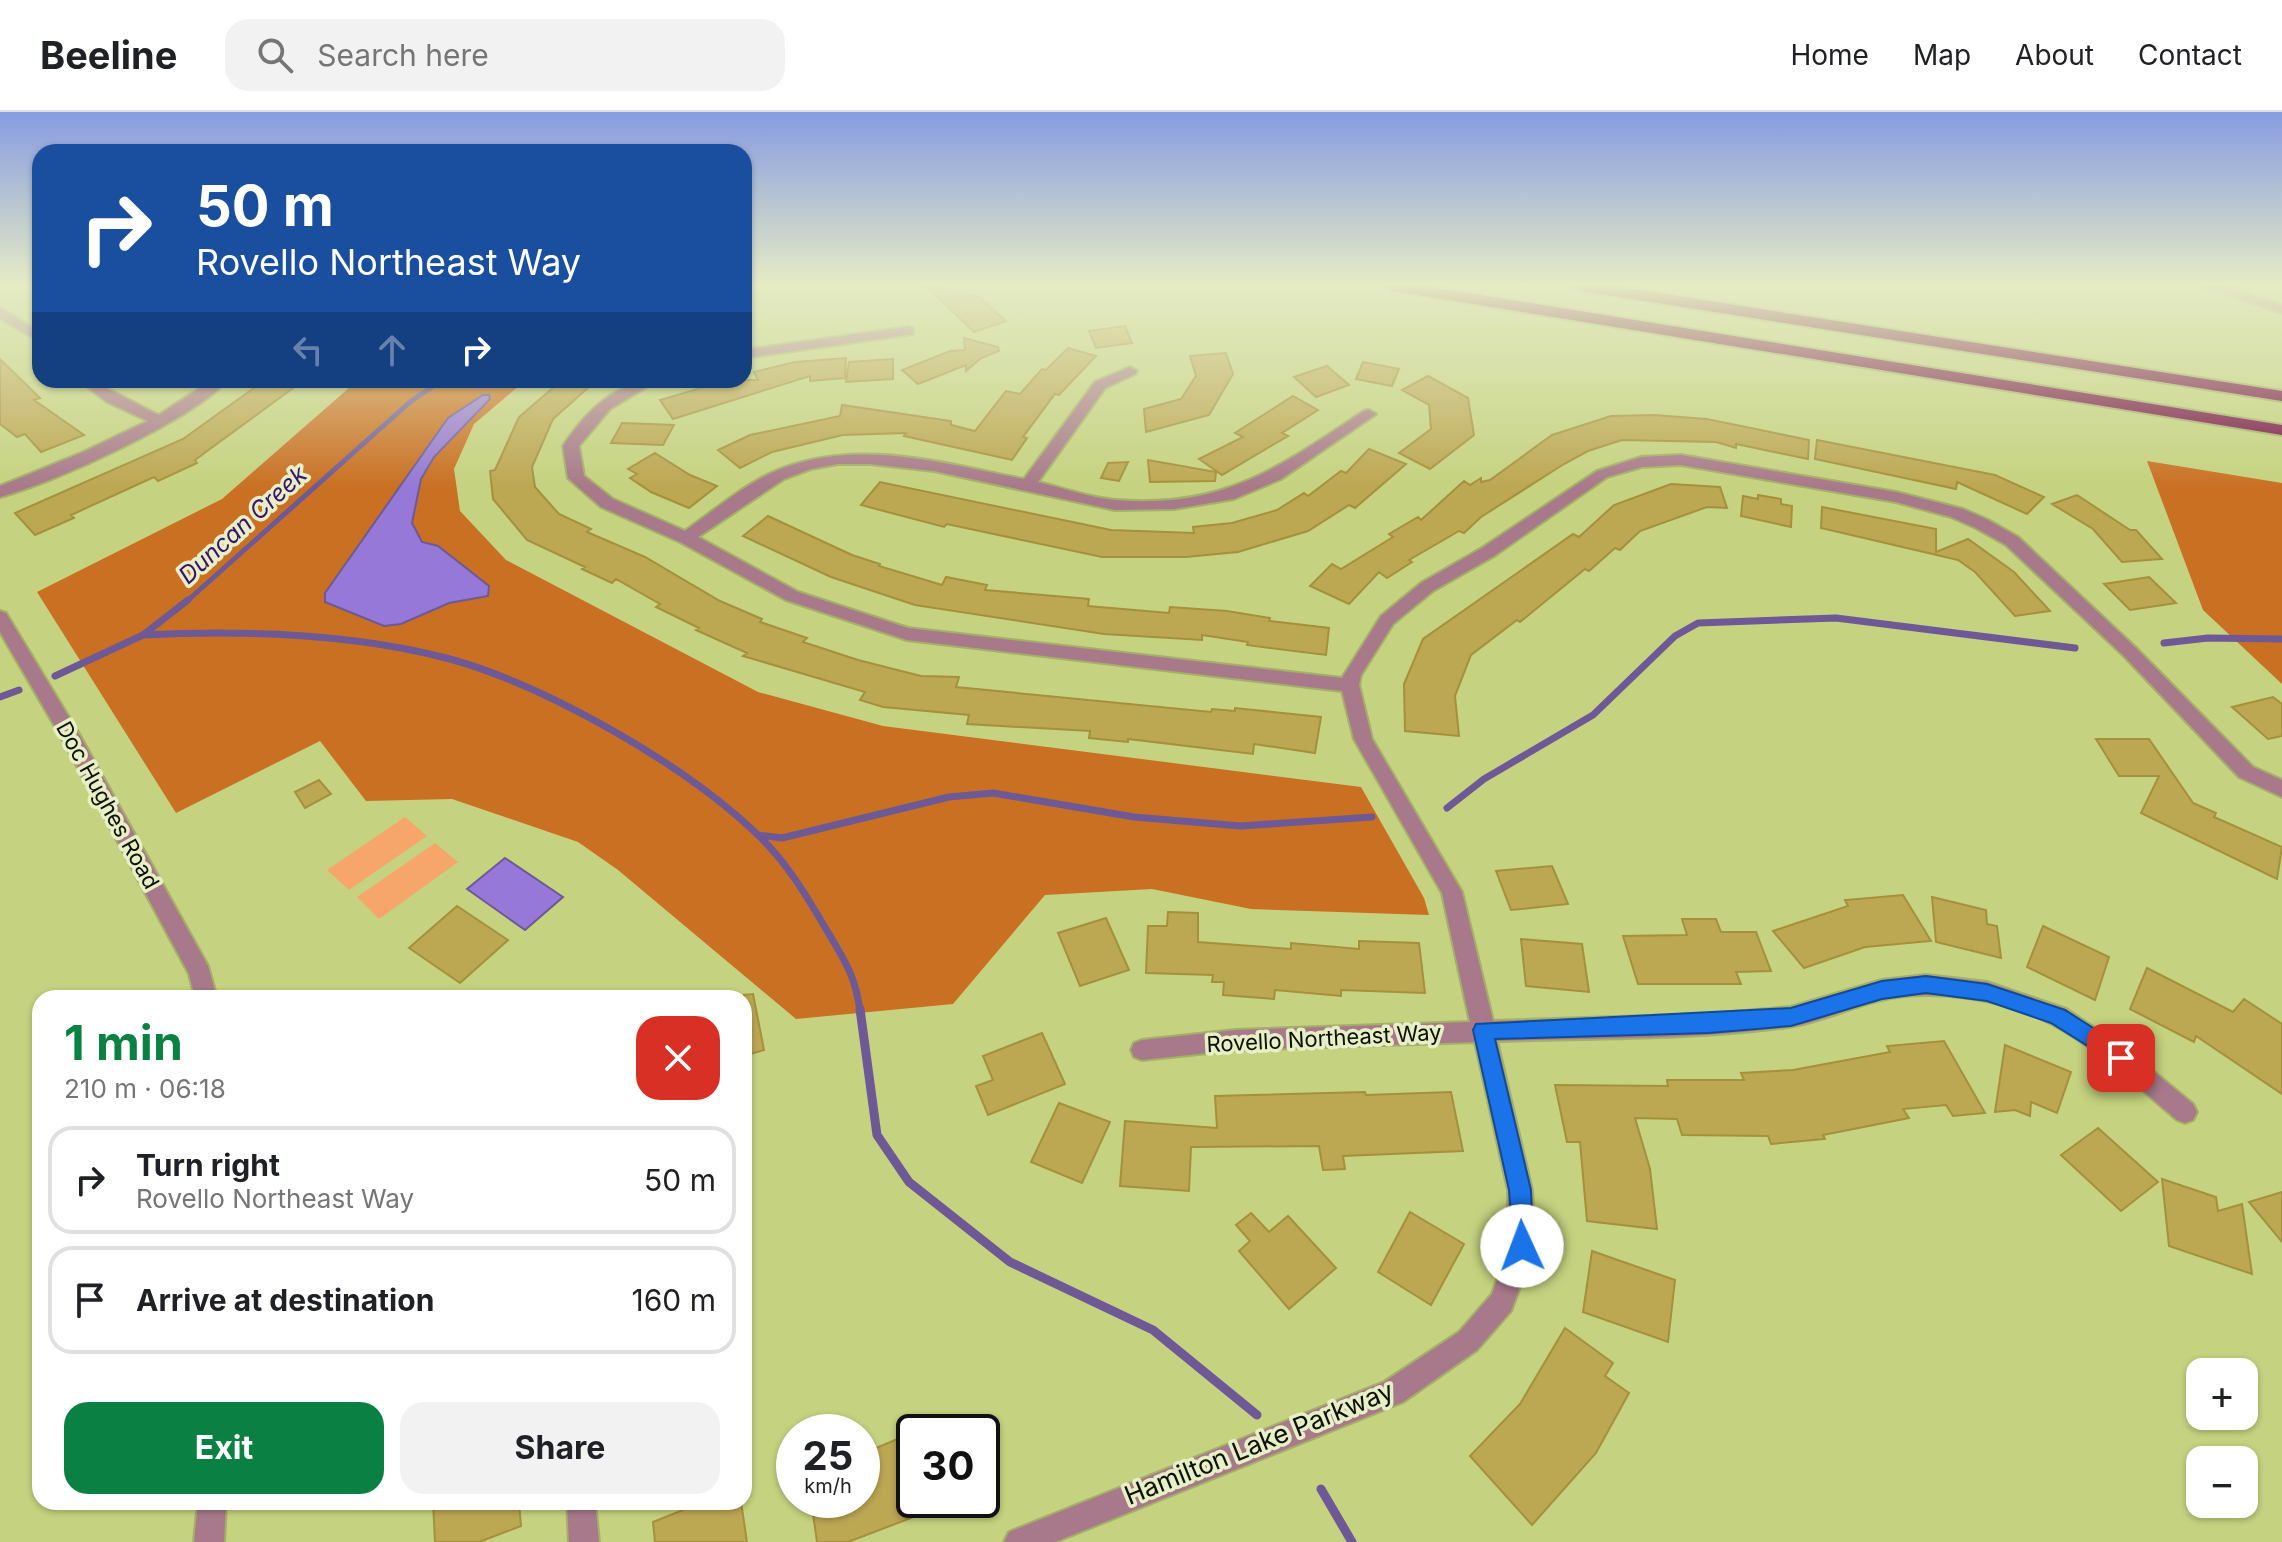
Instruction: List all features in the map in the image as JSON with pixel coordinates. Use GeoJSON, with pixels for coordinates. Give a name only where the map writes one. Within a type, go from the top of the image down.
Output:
{"type":"FeatureCollection","features":[{"type":"Feature","properties":{"kind":"highway"},"geometry":{"type":"LineString","coordinates":[[1805,353],[2282,430]]}},
{"type":"Feature","properties":{"kind":"highway"},"geometry":{"type":"LineString","coordinates":[[2006,353],[2282,396]]}},
{"type":"Feature","properties":{"kind":"street"},"geometry":{"type":"LineString","coordinates":[[1028,485],[1100,385],[1130,371]]}},
{"type":"Feature","properties":{"kind":"street"},"geometry":{"type":"LineString","coordinates":[[96,388],[112,399],[160,421]]}},
{"type":"Feature","properties":{"kind":"street"},"geometry":{"type":"LineString","coordinates":[[0,492],[117,445],[209,388]]}},
{"type":"Feature","properties":{"kind":"street"},"geometry":{"type":"LineString","coordinates":[[634,388],[587,419],[571,446],[576,478],[607,503],[686,538],[792,596],[907,634],[1350,685],[1352,674],[1387,620],[1427,587],[1488,552],[1602,474],[1641,462],[1681,460],[1896,497],[1957,513],[2012,541],[2120,643],[2246,772],[2282,789]]}},
{"type":"Feature","properties":{"kind":"street"},"geometry":{"type":"LineString","coordinates":[[686,538],[759,486],[818,463],[874,458],[1028,485],[1115,505],[1174,504],[1234,494],[1275,476],[1369,414]]}},
{"type":"Feature","properties":{"kind":"street","name":"Doc Hughes Road"},"geometry":{"type":"LineString","coordinates":[[0,617],[72,739],[200,973],[204,990]]}},
{"type":"Feature","properties":{"kind":"street","name":"Hamilton Lake Parkway"},"geometry":{"type":"LineString","coordinates":[[1019,1542],[1393,1392],[1468,1341],[1502,1302],[1522,1246],[1520,1190],[1452,892],[1363,739],[1350,685]]}},
{"type":"Feature","properties":{"kind":"street","name":"Rovello Northeast Way"},"geometry":{"type":"LineString","coordinates":[[1142,1050],[1236,1040],[1709,1024],[1791,1017],[1882,990],[1926,985],[1987,992],[2058,1016],[2121,1058],[2185,1112]]}},
{"type":"Feature","properties":{"kind":"street"},"geometry":{"type":"LineString","coordinates":[[209,1542],[211,1510]]}},
{"type":"Feature","properties":{"kind":"street"},"geometry":{"type":"LineString","coordinates":[[582,1510],[584,1542]]}},
{"type":"Feature","properties":{"kind":"shaded area"},"geometry":{"type":"Polygon","coordinates":[[[349,388],[517,388],[474,424],[454,469],[460,511],[506,560],[758,692],[883,726],[1361,787],[1424,898],[1429,915],[1251,909],[1152,889],[1045,895],[953,1004],[796,1019],[618,870],[578,842],[452,799],[366,801],[320,741],[176,813],[37,592],[222,499],[349,388]]]}},
{"type":"Feature","properties":{"kind":"shaded area"},"geometry":{"type":"Polygon","coordinates":[[[483,395],[489,395],[490,399],[434,457],[421,479],[412,523],[422,542],[438,546],[489,586],[488,596],[449,603],[401,624],[384,626],[325,602],[325,593],[448,418],[483,395]]]}},
{"type":"Feature","properties":{"kind":"shaded area"},"geometry":{"type":"Polygon","coordinates":[[[2147,461],[2282,483],[2282,684],[2203,610],[2147,461]]]}},
{"type":"Feature","properties":{"kind":"shaded area"},"geometry":{"type":"Polygon","coordinates":[[[405,817],[427,836],[349,890],[327,870],[405,817]]]}},
{"type":"Feature","properties":{"kind":"shaded area"},"geometry":{"type":"Polygon","coordinates":[[[435,843],[458,862],[379,919],[357,897],[435,843]]]}},
{"type":"Feature","properties":{"kind":"shaded area"},"geometry":{"type":"Polygon","coordinates":[[[505,858],[563,897],[525,930],[467,889],[505,858]]]}},
{"type":"Feature","properties":{"kind":"building"},"geometry":{"type":"Polygon","coordinates":[[[946,353],[995,353],[981,358],[966,371],[966,365],[918,384],[902,370],[946,353]]]}},
{"type":"Feature","properties":{"kind":"building"},"geometry":{"type":"Polygon","coordinates":[[[1063,353],[1096,356],[1059,395],[1055,394],[1023,437],[1027,438],[1012,460],[904,436],[906,433],[843,435],[772,452],[740,468],[718,450],[750,435],[840,416],[842,405],[951,421],[951,425],[975,431],[1006,391],[1020,394],[1042,369],[1046,370],[1063,353]]]}},
{"type":"Feature","properties":{"kind":"building"},"geometry":{"type":"Polygon","coordinates":[[[1226,353],[1233,374],[1209,415],[1146,432],[1144,409],[1181,399],[1196,376],[1190,356],[1226,353]]]}},
{"type":"Feature","properties":{"kind":"building"},"geometry":{"type":"Polygon","coordinates":[[[846,358],[845,378],[810,381],[810,376],[673,419],[660,400],[701,388],[752,388],[752,380],[758,380],[754,372],[795,362],[846,358]]]}},
{"type":"Feature","properties":{"kind":"building"},"geometry":{"type":"Polygon","coordinates":[[[0,359],[40,398],[34,400],[84,435],[41,452],[25,434],[17,437],[0,424],[0,359]]]}},
{"type":"Feature","properties":{"kind":"building"},"geometry":{"type":"Polygon","coordinates":[[[893,359],[893,379],[846,382],[849,362],[893,359]]]}},
{"type":"Feature","properties":{"kind":"building"},"geometry":{"type":"Polygon","coordinates":[[[1363,362],[1399,369],[1392,386],[1356,379],[1363,362]]]}},
{"type":"Feature","properties":{"kind":"building"},"geometry":{"type":"Polygon","coordinates":[[[1327,366],[1349,385],[1316,397],[1294,377],[1327,366]]]}},
{"type":"Feature","properties":{"kind":"building"},"geometry":{"type":"Polygon","coordinates":[[[1428,376],[1468,398],[1474,435],[1430,469],[1399,453],[1431,429],[1429,405],[1402,390],[1428,376]]]}},
{"type":"Feature","properties":{"kind":"building"},"geometry":{"type":"Polygon","coordinates":[[[254,388],[293,388],[195,460],[197,463],[158,481],[154,477],[35,535],[15,513],[183,439],[254,388]]]}},
{"type":"Feature","properties":{"kind":"building"},"geometry":{"type":"Polygon","coordinates":[[[553,388],[588,388],[553,419],[532,467],[535,487],[559,514],[591,529],[587,532],[645,557],[720,601],[762,619],[760,622],[807,638],[803,642],[921,676],[959,677],[956,687],[1211,712],[1212,709],[1235,711],[1235,708],[1321,717],[1315,753],[1254,744],[1253,754],[1128,739],[1128,742],[1089,738],[1090,731],[967,724],[969,715],[883,707],[860,700],[865,692],[743,656],[747,653],[696,630],[699,628],[656,607],[660,604],[616,579],[612,583],[527,540],[493,499],[490,471],[495,470],[519,417],[553,388]]]}},
{"type":"Feature","properties":{"kind":"building"},"geometry":{"type":"Polygon","coordinates":[[[1293,396],[1318,410],[1282,433],[1288,436],[1222,475],[1199,459],[1243,437],[1235,433],[1293,396]]]}},
{"type":"Feature","properties":{"kind":"building"},"geometry":{"type":"Polygon","coordinates":[[[1611,416],[1707,419],[1809,440],[1808,459],[1736,444],[1736,448],[1716,442],[1622,440],[1588,451],[1564,464],[1481,517],[1464,533],[1459,531],[1409,560],[1412,562],[1387,578],[1379,572],[1349,604],[1310,586],[1332,564],[1341,569],[1393,537],[1389,534],[1418,517],[1421,520],[1464,481],[1470,485],[1481,478],[1481,482],[1490,480],[1552,435],[1611,416]]]}},
{"type":"Feature","properties":{"kind":"building"},"geometry":{"type":"Polygon","coordinates":[[[622,423],[674,425],[663,445],[611,443],[622,423]]]}},
{"type":"Feature","properties":{"kind":"building"},"geometry":{"type":"Polygon","coordinates":[[[1817,440],[1995,475],[2044,497],[2027,514],[1957,482],[1956,489],[1815,459],[1817,440]]]}},
{"type":"Feature","properties":{"kind":"building"},"geometry":{"type":"Polygon","coordinates":[[[1369,449],[1406,464],[1355,508],[1349,505],[1308,531],[1238,552],[1186,557],[1102,557],[947,524],[944,527],[861,505],[880,482],[1111,530],[1194,533],[1193,527],[1232,523],[1277,510],[1304,493],[1308,496],[1341,471],[1346,473],[1369,449]]]}},
{"type":"Feature","properties":{"kind":"building"},"geometry":{"type":"Polygon","coordinates":[[[655,453],[690,475],[717,486],[689,508],[651,492],[630,478],[637,474],[628,469],[655,453]]]}},
{"type":"Feature","properties":{"kind":"building"},"geometry":{"type":"Polygon","coordinates":[[[1148,460],[1216,472],[1215,481],[1150,482],[1148,460]]]}},
{"type":"Feature","properties":{"kind":"building"},"geometry":{"type":"Polygon","coordinates":[[[1128,462],[1119,481],[1101,478],[1108,463],[1128,462]]]}},
{"type":"Feature","properties":{"kind":"building"},"geometry":{"type":"Polygon","coordinates":[[[1671,484],[1720,487],[1727,508],[1707,507],[1640,531],[1620,550],[1615,548],[1589,571],[1585,569],[1520,622],[1517,620],[1471,655],[1455,696],[1459,736],[1405,731],[1404,684],[1423,639],[1573,534],[1579,537],[1614,505],[1671,484]]]}},
{"type":"Feature","properties":{"kind":"building"},"geometry":{"type":"Polygon","coordinates":[[[1758,495],[1781,499],[1781,504],[1792,506],[1791,527],[1741,516],[1743,496],[1758,499],[1758,495]]]}},
{"type":"Feature","properties":{"kind":"building"},"geometry":{"type":"Polygon","coordinates":[[[2077,495],[2130,530],[2136,530],[2162,559],[2122,562],[2093,529],[2052,504],[2077,495]]]}},
{"type":"Feature","properties":{"kind":"building"},"geometry":{"type":"Polygon","coordinates":[[[1822,507],[1936,529],[1936,552],[1968,539],[2014,572],[2050,611],[2015,616],[1975,572],[1958,560],[1821,528],[1822,507]]]}},
{"type":"Feature","properties":{"kind":"building"},"geometry":{"type":"Polygon","coordinates":[[[768,516],[879,566],[942,585],[946,577],[987,585],[985,590],[1089,599],[1088,606],[1169,613],[1170,607],[1227,611],[1270,618],[1269,621],[1329,628],[1326,655],[1247,645],[1248,642],[1202,635],[1202,640],[1104,634],[915,605],[831,577],[743,536],[768,516]]]}},
{"type":"Feature","properties":{"kind":"building"},"geometry":{"type":"Polygon","coordinates":[[[2149,577],[2176,603],[2130,610],[2104,584],[2149,577]]]}},
{"type":"Feature","properties":{"kind":"building"},"geometry":{"type":"Polygon","coordinates":[[[2273,697],[2282,704],[2282,736],[2268,739],[2232,707],[2273,697]]]}},
{"type":"Feature","properties":{"kind":"building"},"geometry":{"type":"Polygon","coordinates":[[[2096,739],[2149,739],[2193,803],[2216,813],[2214,817],[2282,847],[2277,879],[2141,813],[2159,776],[2119,776],[2096,739]]]}},
{"type":"Feature","properties":{"kind":"building"},"geometry":{"type":"Polygon","coordinates":[[[319,780],[331,794],[305,808],[295,792],[319,780]]]}},
{"type":"Feature","properties":{"kind":"building"},"geometry":{"type":"Polygon","coordinates":[[[1552,866],[1568,904],[1511,910],[1496,871],[1552,866]]]}},
{"type":"Feature","properties":{"kind":"building"},"geometry":{"type":"Polygon","coordinates":[[[1903,895],[1931,941],[1865,947],[1804,968],[1773,931],[1848,906],[1845,900],[1903,895]]]}},
{"type":"Feature","properties":{"kind":"building"},"geometry":{"type":"Polygon","coordinates":[[[1932,897],[1986,910],[1987,924],[1997,926],[2001,958],[1936,942],[1932,897]]]}},
{"type":"Feature","properties":{"kind":"building"},"geometry":{"type":"Polygon","coordinates":[[[457,906],[508,940],[460,983],[409,948],[457,906]]]}},
{"type":"Feature","properties":{"kind":"building"},"geometry":{"type":"Polygon","coordinates":[[[1168,912],[1198,913],[1198,942],[1291,949],[1291,943],[1359,949],[1359,941],[1419,943],[1425,993],[1341,990],[1341,996],[1275,990],[1274,999],[1223,995],[1224,982],[1212,982],[1213,975],[1146,973],[1148,926],[1167,926],[1168,912]]]}},
{"type":"Feature","properties":{"kind":"building"},"geometry":{"type":"Polygon","coordinates":[[[1106,918],[1129,970],[1080,986],[1058,933],[1106,918]]]}},
{"type":"Feature","properties":{"kind":"building"},"geometry":{"type":"Polygon","coordinates":[[[1682,919],[1716,919],[1721,932],[1756,932],[1771,971],[1736,972],[1741,984],[1638,984],[1623,936],[1687,935],[1682,919]]]}},
{"type":"Feature","properties":{"kind":"building"},"geometry":{"type":"Polygon","coordinates":[[[2043,926],[2109,957],[2095,1000],[2027,967],[2043,926]]]}},
{"type":"Feature","properties":{"kind":"building"},"geometry":{"type":"Polygon","coordinates":[[[1521,939],[1582,944],[1589,992],[1526,986],[1521,939]]]}},
{"type":"Feature","properties":{"kind":"building"},"geometry":{"type":"Polygon","coordinates":[[[2147,968],[2233,1012],[2244,999],[2282,1024],[2282,1094],[2196,1036],[2194,1042],[2130,1009],[2147,968]]]}},
{"type":"Feature","properties":{"kind":"building"},"geometry":{"type":"Polygon","coordinates":[[[752,994],[764,1050],[752,1054],[752,994]]]}},
{"type":"Feature","properties":{"kind":"building"},"geometry":{"type":"Polygon","coordinates":[[[1042,1033],[1065,1084],[988,1115],[976,1086],[993,1080],[983,1056],[1042,1033]]]}},
{"type":"Feature","properties":{"kind":"building"},"geometry":{"type":"Polygon","coordinates":[[[1944,1041],[1985,1113],[1953,1116],[1946,1105],[1903,1109],[1909,1118],[1823,1135],[1825,1139],[1771,1144],[1768,1136],[1682,1135],[1677,1119],[1635,1118],[1650,1169],[1657,1229],[1587,1221],[1580,1142],[1567,1142],[1555,1085],[1668,1086],[1667,1080],[1744,1080],[1741,1073],[1793,1070],[1890,1052],[1887,1046],[1944,1041]]]}},
{"type":"Feature","properties":{"kind":"building"},"geometry":{"type":"Polygon","coordinates":[[[2005,1045],[2071,1072],[2057,1113],[2031,1102],[2030,1116],[2015,1110],[1995,1112],[2005,1045]]]}},
{"type":"Feature","properties":{"kind":"building"},"geometry":{"type":"Polygon","coordinates":[[[1365,1092],[1366,1095],[1451,1092],[1463,1151],[1343,1156],[1345,1169],[1323,1170],[1319,1146],[1191,1147],[1189,1191],[1120,1186],[1125,1121],[1217,1128],[1215,1096],[1365,1092]]]}},
{"type":"Feature","properties":{"kind":"building"},"geometry":{"type":"Polygon","coordinates":[[[1059,1103],[1110,1122],[1082,1183],[1031,1162],[1059,1103]]]}},
{"type":"Feature","properties":{"kind":"building"},"geometry":{"type":"Polygon","coordinates":[[[2098,1128],[2158,1182],[2121,1211],[2061,1155],[2098,1128]]]}},
{"type":"Feature","properties":{"kind":"building"},"geometry":{"type":"Polygon","coordinates":[[[2162,1179],[2216,1197],[2218,1211],[2242,1204],[2252,1274],[2169,1246],[2162,1179]]]}},
{"type":"Feature","properties":{"kind":"building"},"geometry":{"type":"Polygon","coordinates":[[[2282,1192],[2282,1242],[2249,1202],[2282,1192]]]}},
{"type":"Feature","properties":{"kind":"building"},"geometry":{"type":"Polygon","coordinates":[[[1410,1212],[1464,1244],[1431,1305],[1378,1272],[1410,1212]]]}},
{"type":"Feature","properties":{"kind":"building"},"geometry":{"type":"Polygon","coordinates":[[[1251,1213],[1269,1232],[1288,1216],[1336,1268],[1289,1309],[1239,1251],[1250,1241],[1236,1225],[1251,1213]]]}},
{"type":"Feature","properties":{"kind":"building"},"geometry":{"type":"Polygon","coordinates":[[[1592,1251],[1675,1280],[1668,1342],[1583,1312],[1592,1251]]]}},
{"type":"Feature","properties":{"kind":"building"},"geometry":{"type":"Polygon","coordinates":[[[1565,1328],[1613,1363],[1605,1376],[1629,1393],[1596,1453],[1532,1525],[1470,1456],[1520,1404],[1565,1328]]]}},
{"type":"Feature","properties":{"kind":"building"},"geometry":{"type":"Polygon","coordinates":[[[896,1440],[896,1518],[911,1518],[848,1542],[817,1542],[814,1518],[880,1518],[880,1446],[896,1440]]]}},
{"type":"Feature","properties":{"kind":"building"},"geometry":{"type":"Polygon","coordinates":[[[433,1510],[520,1510],[521,1526],[479,1542],[435,1542],[433,1510]]]}},
{"type":"Feature","properties":{"kind":"building"},"geometry":{"type":"Polygon","coordinates":[[[683,1510],[742,1510],[747,1542],[655,1542],[653,1522],[683,1510]]]}},
{"type":"Feature","properties":{"kind":"waterway","name":"Duncan Creek"},"geometry":{"type":"LineString","coordinates":[[186,602],[410,402],[430,388]]}},
{"type":"Feature","properties":{"kind":"waterway","name":"Duncan Creek"},"geometry":{"type":"LineString","coordinates":[[143,635],[188,600]]}},
{"type":"Feature","properties":{"kind":"waterway"},"geometry":{"type":"LineString","coordinates":[[1447,808],[1484,779],[1593,715],[1675,636],[1698,623],[1836,618],[2075,648]]}},
{"type":"Feature","properties":{"kind":"waterway","name":"Duncan Creek"},"geometry":{"type":"LineString","coordinates":[[55,676],[143,635]]}},
{"type":"Feature","properties":{"kind":"waterway"},"geometry":{"type":"LineString","coordinates":[[143,635],[298,635],[413,650],[488,671],[571,708],[614,731],[694,782],[769,846],[803,892],[843,959],[852,977],[860,1011]]}},
{"type":"Feature","properties":{"kind":"waterway"},"geometry":{"type":"LineString","coordinates":[[2164,643],[2208,638],[2282,639]]}},
{"type":"Feature","properties":{"kind":"waterway","name":"Duncan Creek"},"geometry":{"type":"LineString","coordinates":[[0,697],[19,690]]}},
{"type":"Feature","properties":{"kind":"waterway"},"geometry":{"type":"LineString","coordinates":[[758,835],[782,838],[949,797],[993,793],[1134,817],[1241,826],[1372,817]]}},
{"type":"Feature","properties":{"kind":"waterway"},"geometry":{"type":"LineString","coordinates":[[860,1009],[877,1135],[909,1182],[1010,1262],[1153,1330],[1257,1415]]}},
{"type":"Feature","properties":{"kind":"waterway"},"geometry":{"type":"LineString","coordinates":[[1321,1489],[1352,1542]]}},
{"type":"Feature","properties":{"kind":"route"},"geometry":{"type":"LineString","coordinates":[[1522,1246],[1520,1190],[1483,1030],[1709,1024],[1791,1017],[1882,990],[1926,985],[1987,992],[2058,1016],[2121,1058]]}}]}
